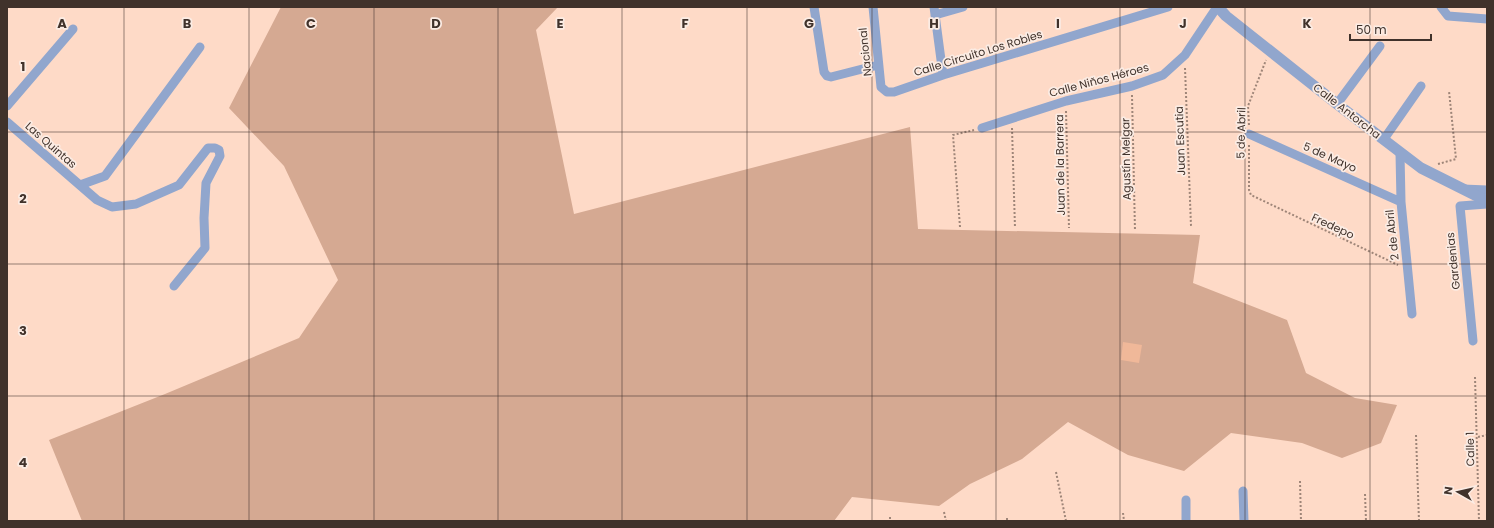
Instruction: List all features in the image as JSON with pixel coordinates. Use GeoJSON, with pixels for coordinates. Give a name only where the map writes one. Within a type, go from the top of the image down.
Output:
{"type":"FeatureCollection","features":[{"type":"Feature","properties":{"kind":"street"},"geometry":{"type":"LineString","coordinates":[[814,7],[824,72],[828,76],[831,77],[878,65]]}},
{"type":"Feature","properties":{"kind":"street","name":"Nacional"},"geometry":{"type":"LineString","coordinates":[[873,7],[881,87],[887,92]]}},
{"type":"Feature","properties":{"kind":"street"},"geometry":{"type":"LineString","coordinates":[[943,75],[934,11],[963,7]]}},
{"type":"Feature","properties":{"kind":"street","name":"Calle Circuito Los Robles"},"geometry":{"type":"LineString","coordinates":[[887,92],[894,92],[943,75],[1168,7]]}},
{"type":"Feature","properties":{"kind":"street","name":"Calle Antorcha"},"geometry":{"type":"LineString","coordinates":[[1217,7],[1226,16],[1400,153],[1421,168],[1487,202]]}},
{"type":"Feature","properties":{"kind":"street","name":"Calle Niños Héroes"},"geometry":{"type":"LineString","coordinates":[[982,128],[1066,101],[1132,86],[1163,75],[1185,56],[1217,7]]}},
{"type":"Feature","properties":{"kind":"street"},"geometry":{"type":"LineString","coordinates":[[1442,8],[1448,16],[1487,19]]}},
{"type":"Feature","properties":{"kind":"street"},"geometry":{"type":"LineString","coordinates":[[7,106],[73,29]]}},
{"type":"Feature","properties":{"kind":"street"},"geometry":{"type":"LineString","coordinates":[[1337,104],[1380,46]]}},
{"type":"Feature","properties":{"kind":"street"},"geometry":{"type":"LineString","coordinates":[[80,185],[105,176],[200,47]]}},
{"type":"Feature","properties":{"kind":"street"},"geometry":{"type":"LineString","coordinates":[[1384,139],[1421,86]]}},
{"type":"Feature","properties":{"kind":"street","name":"Las Quintas"},"geometry":{"type":"LineString","coordinates":[[7,122],[97,200],[112,207],[136,204],[179,185],[208,148],[215,148],[219,150],[220,156],[206,183],[204,218],[205,248],[174,286]]}},
{"type":"Feature","properties":{"kind":"street","name":"5 de Mayo"},"geometry":{"type":"LineString","coordinates":[[1249,134],[1401,202]]}},
{"type":"Feature","properties":{"kind":"street","name":"2 de Abril"},"geometry":{"type":"LineString","coordinates":[[1400,153],[1401,202],[1412,314]]}},
{"type":"Feature","properties":{"kind":"street"},"geometry":{"type":"LineString","coordinates":[[1462,189],[1487,190]]}},
{"type":"Feature","properties":{"kind":"street","name":"Gardenias"},"geometry":{"type":"LineString","coordinates":[[1473,341],[1460,206],[1487,202]]}},
{"type":"Feature","properties":{"kind":"street"},"geometry":{"type":"LineString","coordinates":[[1243,491],[1244,521]]}},
{"type":"Feature","properties":{"kind":"street"},"geometry":{"type":"LineString","coordinates":[[1186,500],[1186,521]]}},
{"type":"Feature","properties":{"kind":"path","name":"5 de Abril"},"geometry":{"type":"LineString","coordinates":[[1251,195],[1249,190],[1248,106],[1270,50]]}},
{"type":"Feature","properties":{"kind":"path","name":"Juan Escutia"},"geometry":{"type":"LineString","coordinates":[[1185,56],[1191,226]]}},
{"type":"Feature","properties":{"kind":"path","name":"Agustín Melgar"},"geometry":{"type":"LineString","coordinates":[[1132,86],[1135,231]]}},
{"type":"Feature","properties":{"kind":"path"},"geometry":{"type":"LineString","coordinates":[[1421,168],[1456,159],[1449,91]]}},
{"type":"Feature","properties":{"kind":"path","name":"Juan de la Barrera"},"geometry":{"type":"LineString","coordinates":[[1066,101],[1069,228]]}},
{"type":"Feature","properties":{"kind":"path"},"geometry":{"type":"LineString","coordinates":[[1012,119],[1015,228]]}},
{"type":"Feature","properties":{"kind":"path"},"geometry":{"type":"LineString","coordinates":[[960,227],[953,135],[982,128]]}},
{"type":"Feature","properties":{"kind":"path","name":"Fredepo"},"geometry":{"type":"LineString","coordinates":[[1251,195],[1408,270]]}},
{"type":"Feature","properties":{"kind":"path","name":"Calle 1"},"geometry":{"type":"LineString","coordinates":[[1475,377],[1478,437],[1479,521]]}},
{"type":"Feature","properties":{"kind":"path"},"geometry":{"type":"LineString","coordinates":[[1416,435],[1419,521]]}},
{"type":"Feature","properties":{"kind":"path"},"geometry":{"type":"LineString","coordinates":[[1478,437],[1487,435]]}},
{"type":"Feature","properties":{"kind":"path"},"geometry":{"type":"LineString","coordinates":[[1056,472],[1066,521]]}},
{"type":"Feature","properties":{"kind":"path"},"geometry":{"type":"LineString","coordinates":[[1300,481],[1301,521]]}},
{"type":"Feature","properties":{"kind":"path"},"geometry":{"type":"LineString","coordinates":[[1365,494],[1366,521]]}},
{"type":"Feature","properties":{"kind":"path"},"geometry":{"type":"LineString","coordinates":[[944,512],[946,521]]}},
{"type":"Feature","properties":{"kind":"path"},"geometry":{"type":"LineString","coordinates":[[1123,513],[1124,521]]}},
{"type":"Feature","properties":{"kind":"shaded area"},"geometry":{"type":"Polygon","coordinates":[[[281,7],[558,7],[536,30],[574,214],[910,127],[918,229],[1200,235],[1193,283],[1287,320],[1306,373],[1355,398],[1397,405],[1381,443],[1342,458],[1302,443],[1231,433],[1184,471],[1128,455],[1068,422],[1022,459],[970,484],[939,506],[852,497],[834,521],[82,521],[49,440],[165,394],[299,338],[338,280],[284,166],[229,108],[281,7]]]}},
{"type":"Feature","properties":{"kind":"building"},"geometry":{"type":"Polygon","coordinates":[[[1123,342],[1142,345],[1139,363],[1121,360],[1123,342]]]}}]}
